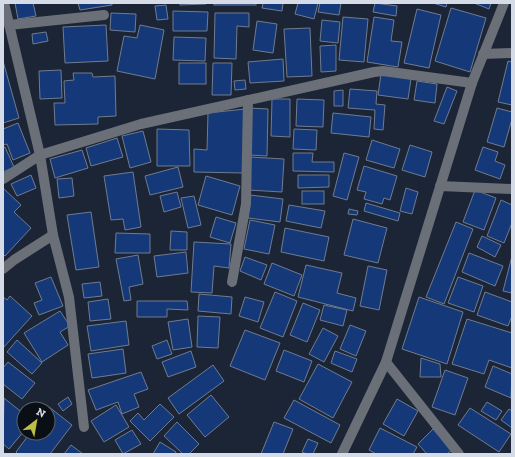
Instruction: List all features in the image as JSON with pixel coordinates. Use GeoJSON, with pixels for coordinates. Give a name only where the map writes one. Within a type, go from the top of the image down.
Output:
{"type":"FeatureCollection","features":[{"type":"Feature","properties":{"kind":"street"},"geometry":{"type":"LineString","coordinates":[[4,3],[40,155],[53,235],[69,297],[84,427]]}},
{"type":"Feature","properties":{"kind":"street"},"geometry":{"type":"LineString","coordinates":[[342,454],[386,362],[472,83],[504,3]]}},
{"type":"Feature","properties":{"kind":"street"},"geometry":{"type":"LineString","coordinates":[[10,25],[104,15]]}},
{"type":"Feature","properties":{"kind":"street"},"geometry":{"type":"LineString","coordinates":[[483,54],[512,53]]}},
{"type":"Feature","properties":{"kind":"street"},"geometry":{"type":"LineString","coordinates":[[3,179],[40,155],[141,124],[374,72],[383,71],[472,83]]}},
{"type":"Feature","properties":{"kind":"street"},"geometry":{"type":"LineString","coordinates":[[232,282],[246,204],[248,100]]}},
{"type":"Feature","properties":{"kind":"street"},"geometry":{"type":"LineString","coordinates":[[440,186],[512,188]]}},
{"type":"Feature","properties":{"kind":"street"},"geometry":{"type":"LineString","coordinates":[[3,269],[14,260],[53,235]]}},
{"type":"Feature","properties":{"kind":"street"},"geometry":{"type":"LineString","coordinates":[[386,362],[459,454]]}},
{"type":"Feature","properties":{"kind":"building"},"geometry":{"type":"Polygon","coordinates":[[[15,3],[33,3],[36,16],[18,19],[15,3]]]}},
{"type":"Feature","properties":{"kind":"building"},"geometry":{"type":"Polygon","coordinates":[[[78,3],[112,3],[112,5],[80,10],[78,3]]]}},
{"type":"Feature","properties":{"kind":"building"},"geometry":{"type":"Polygon","coordinates":[[[180,3],[206,3],[206,4],[180,5],[180,3]]]}},
{"type":"Feature","properties":{"kind":"building"},"geometry":{"type":"Polygon","coordinates":[[[214,3],[256,3],[256,5],[214,5],[214,3]]]}},
{"type":"Feature","properties":{"kind":"building"},"geometry":{"type":"Polygon","coordinates":[[[263,3],[283,3],[282,11],[262,8],[263,3]]]}},
{"type":"Feature","properties":{"kind":"building"},"geometry":{"type":"Polygon","coordinates":[[[298,3],[318,3],[314,19],[295,14],[298,3]]]}},
{"type":"Feature","properties":{"kind":"building"},"geometry":{"type":"Polygon","coordinates":[[[320,3],[341,3],[339,15],[318,12],[320,3]]]}},
{"type":"Feature","properties":{"kind":"building"},"geometry":{"type":"Polygon","coordinates":[[[375,3],[397,6],[396,16],[373,12],[375,3]]]}},
{"type":"Feature","properties":{"kind":"building"},"geometry":{"type":"Polygon","coordinates":[[[433,3],[447,3],[446,7],[433,3]]]}},
{"type":"Feature","properties":{"kind":"building"},"geometry":{"type":"Polygon","coordinates":[[[474,3],[491,3],[489,9],[474,3]]]}},
{"type":"Feature","properties":{"kind":"building"},"geometry":{"type":"Polygon","coordinates":[[[166,5],[168,19],[157,20],[155,6],[166,5]]]}},
{"type":"Feature","properties":{"kind":"building"},"geometry":{"type":"Polygon","coordinates":[[[451,8],[486,18],[470,72],[435,61],[451,8]]]}},
{"type":"Feature","properties":{"kind":"building"},"geometry":{"type":"Polygon","coordinates":[[[417,9],[441,15],[429,68],[404,63],[417,9]]]}},
{"type":"Feature","properties":{"kind":"building"},"geometry":{"type":"Polygon","coordinates":[[[173,11],[208,12],[207,31],[173,31],[173,11]]]}},
{"type":"Feature","properties":{"kind":"building"},"geometry":{"type":"Polygon","coordinates":[[[111,13],[136,14],[135,32],[110,30],[111,13]]]}},
{"type":"Feature","properties":{"kind":"building"},"geometry":{"type":"Polygon","coordinates":[[[215,13],[249,13],[249,27],[237,26],[236,59],[214,58],[215,13]]]}},
{"type":"Feature","properties":{"kind":"building"},"geometry":{"type":"Polygon","coordinates":[[[343,17],[368,19],[364,62],[339,60],[343,17]]]}},
{"type":"Feature","properties":{"kind":"building"},"geometry":{"type":"Polygon","coordinates":[[[374,17],[394,20],[391,41],[402,42],[398,67],[367,62],[374,17]]]}},
{"type":"Feature","properties":{"kind":"building"},"geometry":{"type":"Polygon","coordinates":[[[322,20],[340,22],[338,43],[320,41],[322,20]]]}},
{"type":"Feature","properties":{"kind":"building"},"geometry":{"type":"Polygon","coordinates":[[[257,21],[277,24],[273,53],[253,50],[257,21]]]}},
{"type":"Feature","properties":{"kind":"building"},"geometry":{"type":"Polygon","coordinates":[[[106,25],[108,61],[65,63],[63,27],[106,25]]]}},
{"type":"Feature","properties":{"kind":"building"},"geometry":{"type":"Polygon","coordinates":[[[140,25],[164,30],[155,79],[117,71],[124,36],[137,38],[140,25]]]}},
{"type":"Feature","properties":{"kind":"building"},"geometry":{"type":"Polygon","coordinates":[[[310,28],[312,76],[287,77],[284,29],[310,28]]]}},
{"type":"Feature","properties":{"kind":"building"},"geometry":{"type":"Polygon","coordinates":[[[46,32],[48,41],[33,44],[32,34],[46,32]]]}},
{"type":"Feature","properties":{"kind":"building"},"geometry":{"type":"Polygon","coordinates":[[[174,37],[206,38],[205,61],[173,60],[174,37]]]}},
{"type":"Feature","properties":{"kind":"building"},"geometry":{"type":"Polygon","coordinates":[[[336,45],[336,71],[321,72],[320,46],[336,45]]]}},
{"type":"Feature","properties":{"kind":"building"},"geometry":{"type":"Polygon","coordinates":[[[283,59],[284,81],[250,83],[248,62],[283,59]]]}},
{"type":"Feature","properties":{"kind":"building"},"geometry":{"type":"Polygon","coordinates":[[[3,61],[19,118],[3,123],[3,61]]]}},
{"type":"Feature","properties":{"kind":"building"},"geometry":{"type":"Polygon","coordinates":[[[508,61],[512,62],[512,105],[498,102],[508,61]]]}},
{"type":"Feature","properties":{"kind":"building"},"geometry":{"type":"Polygon","coordinates":[[[179,63],[206,63],[206,84],[179,84],[179,63]]]}},
{"type":"Feature","properties":{"kind":"building"},"geometry":{"type":"Polygon","coordinates":[[[213,63],[232,63],[231,95],[212,95],[213,63]]]}},
{"type":"Feature","properties":{"kind":"building"},"geometry":{"type":"Polygon","coordinates":[[[61,70],[62,98],[40,99],[39,71],[61,70]]]}},
{"type":"Feature","properties":{"kind":"building"},"geometry":{"type":"Polygon","coordinates":[[[73,73],[92,73],[93,77],[115,76],[116,116],[98,117],[98,124],[55,125],[54,103],[65,103],[64,81],[74,80],[73,73]]]}},
{"type":"Feature","properties":{"kind":"building"},"geometry":{"type":"Polygon","coordinates":[[[381,74],[411,79],[408,99],[378,95],[381,74]]]}},
{"type":"Feature","properties":{"kind":"building"},"geometry":{"type":"Polygon","coordinates":[[[245,80],[246,89],[235,90],[234,81],[245,80]]]}},
{"type":"Feature","properties":{"kind":"building"},"geometry":{"type":"Polygon","coordinates":[[[417,81],[437,84],[435,103],[414,100],[417,81]]]}},
{"type":"Feature","properties":{"kind":"building"},"geometry":{"type":"Polygon","coordinates":[[[447,87],[457,91],[444,124],[434,121],[447,87]]]}},
{"type":"Feature","properties":{"kind":"building"},"geometry":{"type":"Polygon","coordinates":[[[350,89],[377,91],[376,104],[385,105],[383,130],[374,129],[375,110],[348,108],[350,89]]]}},
{"type":"Feature","properties":{"kind":"building"},"geometry":{"type":"Polygon","coordinates":[[[343,90],[343,106],[334,106],[334,91],[343,90]]]}},
{"type":"Feature","properties":{"kind":"building"},"geometry":{"type":"Polygon","coordinates":[[[272,99],[290,99],[290,137],[271,136],[272,99]]]}},
{"type":"Feature","properties":{"kind":"building"},"geometry":{"type":"Polygon","coordinates":[[[297,99],[324,100],[323,127],[296,126],[297,99]]]}},
{"type":"Feature","properties":{"kind":"building"},"geometry":{"type":"Polygon","coordinates":[[[249,108],[268,109],[267,156],[249,155],[249,108]]]}},
{"type":"Feature","properties":{"kind":"building"},"geometry":{"type":"Polygon","coordinates":[[[497,108],[512,112],[512,119],[504,147],[487,142],[497,108]]]}},
{"type":"Feature","properties":{"kind":"building"},"geometry":{"type":"Polygon","coordinates":[[[245,109],[244,173],[194,172],[194,149],[207,150],[208,113],[245,109]]]}},
{"type":"Feature","properties":{"kind":"building"},"geometry":{"type":"Polygon","coordinates":[[[333,113],[371,117],[369,137],[331,133],[333,113]]]}},
{"type":"Feature","properties":{"kind":"building"},"geometry":{"type":"Polygon","coordinates":[[[18,123],[30,153],[13,160],[7,144],[3,145],[3,129],[18,123]]]}},
{"type":"Feature","properties":{"kind":"building"},"geometry":{"type":"Polygon","coordinates":[[[157,129],[189,130],[190,166],[157,166],[157,129]]]}},
{"type":"Feature","properties":{"kind":"building"},"geometry":{"type":"Polygon","coordinates":[[[294,129],[317,130],[316,150],[293,149],[294,129]]]}},
{"type":"Feature","properties":{"kind":"building"},"geometry":{"type":"Polygon","coordinates":[[[143,131],[151,162],[130,168],[122,136],[143,131]]]}},
{"type":"Feature","properties":{"kind":"building"},"geometry":{"type":"Polygon","coordinates":[[[117,138],[123,157],[91,166],[86,148],[117,138]]]}},
{"type":"Feature","properties":{"kind":"building"},"geometry":{"type":"Polygon","coordinates":[[[372,140],[400,149],[394,168],[366,160],[372,140]]]}},
{"type":"Feature","properties":{"kind":"building"},"geometry":{"type":"Polygon","coordinates":[[[410,145],[432,152],[425,177],[402,170],[410,145]]]}},
{"type":"Feature","properties":{"kind":"building"},"geometry":{"type":"Polygon","coordinates":[[[5,147],[14,167],[3,172],[3,148],[5,147]]]}},
{"type":"Feature","properties":{"kind":"building"},"geometry":{"type":"Polygon","coordinates":[[[483,147],[498,152],[495,161],[505,165],[500,179],[475,170],[483,147]]]}},
{"type":"Feature","properties":{"kind":"building"},"geometry":{"type":"Polygon","coordinates":[[[82,150],[88,168],[55,178],[50,159],[82,150]]]}},
{"type":"Feature","properties":{"kind":"building"},"geometry":{"type":"Polygon","coordinates":[[[293,153],[313,153],[312,162],[334,162],[334,172],[293,171],[293,153]]]}},
{"type":"Feature","properties":{"kind":"building"},"geometry":{"type":"Polygon","coordinates":[[[344,153],[359,157],[347,200],[333,196],[344,153]]]}},
{"type":"Feature","properties":{"kind":"building"},"geometry":{"type":"Polygon","coordinates":[[[250,157],[284,159],[282,192],[248,190],[250,157]]]}},
{"type":"Feature","properties":{"kind":"building"},"geometry":{"type":"Polygon","coordinates":[[[364,166],[397,176],[390,200],[384,198],[382,204],[364,199],[366,192],[357,190],[364,166]]]}},
{"type":"Feature","properties":{"kind":"building"},"geometry":{"type":"Polygon","coordinates":[[[178,167],[183,187],[150,195],[145,176],[178,167]]]}},
{"type":"Feature","properties":{"kind":"building"},"geometry":{"type":"Polygon","coordinates":[[[133,172],[141,227],[125,230],[123,219],[111,220],[104,176],[133,172]]]}},
{"type":"Feature","properties":{"kind":"building"},"geometry":{"type":"Polygon","coordinates":[[[31,175],[36,188],[17,196],[11,184],[31,175]]]}},
{"type":"Feature","properties":{"kind":"building"},"geometry":{"type":"Polygon","coordinates":[[[298,175],[329,175],[329,187],[298,188],[298,175]]]}},
{"type":"Feature","properties":{"kind":"building"},"geometry":{"type":"Polygon","coordinates":[[[206,176],[240,186],[232,215],[198,205],[206,176]]]}},
{"type":"Feature","properties":{"kind":"building"},"geometry":{"type":"Polygon","coordinates":[[[72,178],[74,196],[59,198],[57,179],[72,178]]]}},
{"type":"Feature","properties":{"kind":"building"},"geometry":{"type":"Polygon","coordinates":[[[3,188],[21,205],[14,212],[31,228],[5,256],[3,254],[3,188]]]}},
{"type":"Feature","properties":{"kind":"building"},"geometry":{"type":"Polygon","coordinates":[[[406,188],[418,192],[412,214],[400,211],[406,188]]]}},
{"type":"Feature","properties":{"kind":"building"},"geometry":{"type":"Polygon","coordinates":[[[475,190],[496,198],[484,230],[463,222],[475,190]]]}},
{"type":"Feature","properties":{"kind":"building"},"geometry":{"type":"Polygon","coordinates":[[[302,191],[324,191],[324,204],[302,204],[302,191]]]}},
{"type":"Feature","properties":{"kind":"building"},"geometry":{"type":"Polygon","coordinates":[[[177,192],[181,207],[164,212],[160,196],[177,192]]]}},
{"type":"Feature","properties":{"kind":"building"},"geometry":{"type":"Polygon","coordinates":[[[250,195],[283,199],[280,222],[248,218],[250,195]]]}},
{"type":"Feature","properties":{"kind":"building"},"geometry":{"type":"Polygon","coordinates":[[[194,196],[201,225],[188,228],[181,198],[194,196]]]}},
{"type":"Feature","properties":{"kind":"building"},"geometry":{"type":"Polygon","coordinates":[[[501,200],[512,205],[512,223],[504,243],[487,236],[501,200]]]}},
{"type":"Feature","properties":{"kind":"building"},"geometry":{"type":"Polygon","coordinates":[[[366,203],[400,213],[398,221],[364,211],[366,203]]]}},
{"type":"Feature","properties":{"kind":"building"},"geometry":{"type":"Polygon","coordinates":[[[289,205],[325,211],[321,228],[286,221],[289,205]]]}},
{"type":"Feature","properties":{"kind":"building"},"geometry":{"type":"Polygon","coordinates":[[[349,209],[358,211],[357,215],[348,214],[349,209]]]}},
{"type":"Feature","properties":{"kind":"building"},"geometry":{"type":"Polygon","coordinates":[[[91,212],[99,267],[76,270],[67,215],[91,212]]]}},
{"type":"Feature","properties":{"kind":"building"},"geometry":{"type":"Polygon","coordinates":[[[216,217],[236,223],[230,243],[210,237],[216,217]]]}},
{"type":"Feature","properties":{"kind":"building"},"geometry":{"type":"Polygon","coordinates":[[[353,219],[387,228],[378,263],[344,255],[353,219]]]}},
{"type":"Feature","properties":{"kind":"building"},"geometry":{"type":"Polygon","coordinates":[[[250,220],[275,225],[269,254],[244,249],[250,220]]]}},
{"type":"Feature","properties":{"kind":"building"},"geometry":{"type":"Polygon","coordinates":[[[456,222],[473,229],[444,304],[426,297],[456,222]]]}},
{"type":"Feature","properties":{"kind":"building"},"geometry":{"type":"Polygon","coordinates":[[[285,228],[329,237],[324,261],[281,252],[285,228]]]}},
{"type":"Feature","properties":{"kind":"building"},"geometry":{"type":"Polygon","coordinates":[[[171,231],[187,232],[187,250],[170,250],[171,231]]]}},
{"type":"Feature","properties":{"kind":"building"},"geometry":{"type":"Polygon","coordinates":[[[116,233],[150,234],[150,253],[115,253],[116,233]]]}},
{"type":"Feature","properties":{"kind":"building"},"geometry":{"type":"Polygon","coordinates":[[[482,236],[501,245],[495,257],[477,247],[482,236]]]}},
{"type":"Feature","properties":{"kind":"building"},"geometry":{"type":"Polygon","coordinates":[[[194,242],[231,244],[229,268],[214,266],[212,293],[191,292],[194,242]]]}},
{"type":"Feature","properties":{"kind":"building"},"geometry":{"type":"Polygon","coordinates":[[[186,252],[188,273],[157,277],[154,256],[186,252]]]}},
{"type":"Feature","properties":{"kind":"building"},"geometry":{"type":"Polygon","coordinates":[[[469,253],[503,266],[495,286],[462,272],[469,253]]]}},
{"type":"Feature","properties":{"kind":"building"},"geometry":{"type":"Polygon","coordinates":[[[138,255],[143,284],[129,287],[131,300],[124,301],[116,259],[138,255]]]}},
{"type":"Feature","properties":{"kind":"building"},"geometry":{"type":"Polygon","coordinates":[[[512,256],[512,293],[503,291],[512,256]]]}},
{"type":"Feature","properties":{"kind":"building"},"geometry":{"type":"Polygon","coordinates":[[[245,257],[267,265],[261,280],[240,271],[245,257]]]}},
{"type":"Feature","properties":{"kind":"building"},"geometry":{"type":"Polygon","coordinates":[[[272,263],[302,275],[294,296],[264,284],[272,263]]]}},
{"type":"Feature","properties":{"kind":"building"},"geometry":{"type":"Polygon","coordinates":[[[306,265],[342,273],[337,293],[356,298],[353,311],[298,297],[306,265]]]}},
{"type":"Feature","properties":{"kind":"building"},"geometry":{"type":"Polygon","coordinates":[[[368,266],[387,270],[379,310],[360,306],[368,266]]]}},
{"type":"Feature","properties":{"kind":"building"},"geometry":{"type":"Polygon","coordinates":[[[51,277],[63,306],[39,315],[34,303],[42,300],[35,283],[51,277]]]}},
{"type":"Feature","properties":{"kind":"building"},"geometry":{"type":"Polygon","coordinates":[[[458,277],[483,286],[474,312],[448,303],[458,277]]]}},
{"type":"Feature","properties":{"kind":"building"},"geometry":{"type":"Polygon","coordinates":[[[100,282],[102,296],[84,298],[82,284],[100,282]]]}},
{"type":"Feature","properties":{"kind":"building"},"geometry":{"type":"Polygon","coordinates":[[[275,292],[297,301],[283,337],[260,328],[275,292]]]}},
{"type":"Feature","properties":{"kind":"building"},"geometry":{"type":"Polygon","coordinates":[[[485,292],[512,302],[512,316],[508,326],[477,315],[485,292]]]}},
{"type":"Feature","properties":{"kind":"building"},"geometry":{"type":"Polygon","coordinates":[[[199,294],[232,297],[231,314],[198,311],[199,294]]]}},
{"type":"Feature","properties":{"kind":"building"},"geometry":{"type":"Polygon","coordinates":[[[10,296],[32,316],[3,348],[3,297],[7,300],[10,296]]]}},
{"type":"Feature","properties":{"kind":"building"},"geometry":{"type":"Polygon","coordinates":[[[245,297],[264,302],[258,322],[239,316],[245,297]]]}},
{"type":"Feature","properties":{"kind":"building"},"geometry":{"type":"Polygon","coordinates":[[[419,297],[463,312],[447,364],[402,349],[419,297]]]}},
{"type":"Feature","properties":{"kind":"building"},"geometry":{"type":"Polygon","coordinates":[[[108,299],[111,319],[90,321],[88,302],[108,299]]]}},
{"type":"Feature","properties":{"kind":"building"},"geometry":{"type":"Polygon","coordinates":[[[137,301],[187,301],[188,310],[167,309],[167,317],[137,317],[137,301]]]}},
{"type":"Feature","properties":{"kind":"building"},"geometry":{"type":"Polygon","coordinates":[[[303,303],[320,310],[307,342],[290,335],[303,303]]]}},
{"type":"Feature","properties":{"kind":"building"},"geometry":{"type":"Polygon","coordinates":[[[324,305],[347,310],[343,326],[320,320],[324,305]]]}},
{"type":"Feature","properties":{"kind":"building"},"geometry":{"type":"Polygon","coordinates":[[[60,311],[70,326],[60,332],[68,345],[42,362],[24,333],[60,311]]]}},
{"type":"Feature","properties":{"kind":"building"},"geometry":{"type":"Polygon","coordinates":[[[198,316],[220,317],[218,348],[197,347],[198,316]]]}},
{"type":"Feature","properties":{"kind":"building"},"geometry":{"type":"Polygon","coordinates":[[[188,319],[192,347],[173,350],[168,322],[188,319]]]}},
{"type":"Feature","properties":{"kind":"building"},"geometry":{"type":"Polygon","coordinates":[[[467,319],[512,333],[512,368],[489,360],[484,374],[452,364],[467,319]]]}},
{"type":"Feature","properties":{"kind":"building"},"geometry":{"type":"Polygon","coordinates":[[[126,321],[129,345],[91,351],[87,326],[126,321]]]}},
{"type":"Feature","properties":{"kind":"building"},"geometry":{"type":"Polygon","coordinates":[[[350,325],[366,331],[356,356],[340,349],[350,325]]]}},
{"type":"Feature","properties":{"kind":"building"},"geometry":{"type":"Polygon","coordinates":[[[323,328],[338,336],[324,362],[309,354],[323,328]]]}},
{"type":"Feature","properties":{"kind":"building"},"geometry":{"type":"Polygon","coordinates":[[[245,330],[280,343],[265,380],[230,366],[245,330]]]}},
{"type":"Feature","properties":{"kind":"building"},"geometry":{"type":"Polygon","coordinates":[[[17,340],[42,363],[32,374],[7,352],[17,340]]]}},
{"type":"Feature","properties":{"kind":"building"},"geometry":{"type":"Polygon","coordinates":[[[167,340],[172,354],[157,359],[152,346],[167,340]]]}},
{"type":"Feature","properties":{"kind":"building"},"geometry":{"type":"Polygon","coordinates":[[[123,349],[126,373],[92,378],[88,354],[123,349]]]}},
{"type":"Feature","properties":{"kind":"building"},"geometry":{"type":"Polygon","coordinates":[[[284,350],[312,361],[304,382],[276,371],[284,350]]]}},
{"type":"Feature","properties":{"kind":"building"},"geometry":{"type":"Polygon","coordinates":[[[191,351],[196,367],[168,377],[162,362],[191,351]]]}},
{"type":"Feature","properties":{"kind":"building"},"geometry":{"type":"Polygon","coordinates":[[[335,351],[357,359],[352,372],[331,363],[335,351]]]}},
{"type":"Feature","properties":{"kind":"building"},"geometry":{"type":"Polygon","coordinates":[[[421,358],[440,364],[441,377],[420,377],[421,358]]]}},
{"type":"Feature","properties":{"kind":"building"},"geometry":{"type":"Polygon","coordinates":[[[8,362],[35,383],[22,399],[3,384],[3,368],[8,362]]]}},
{"type":"Feature","properties":{"kind":"building"},"geometry":{"type":"Polygon","coordinates":[[[318,364],[352,382],[333,418],[299,399],[318,364]]]}},
{"type":"Feature","properties":{"kind":"building"},"geometry":{"type":"Polygon","coordinates":[[[213,365],[224,381],[179,414],[168,398],[213,365]]]}},
{"type":"Feature","properties":{"kind":"building"},"geometry":{"type":"Polygon","coordinates":[[[493,366],[512,374],[511,398],[485,387],[493,366]]]}},
{"type":"Feature","properties":{"kind":"building"},"geometry":{"type":"Polygon","coordinates":[[[445,370],[468,378],[455,415],[432,407],[445,370]]]}},
{"type":"Feature","properties":{"kind":"building"},"geometry":{"type":"Polygon","coordinates":[[[141,372],[148,389],[134,394],[139,407],[122,414],[118,402],[96,410],[88,390],[141,372]]]}},
{"type":"Feature","properties":{"kind":"building"},"geometry":{"type":"Polygon","coordinates":[[[211,395],[229,417],[205,437],[187,415],[211,395]]]}},
{"type":"Feature","properties":{"kind":"building"},"geometry":{"type":"Polygon","coordinates":[[[68,397],[72,404],[63,411],[58,404],[68,397]]]}},
{"type":"Feature","properties":{"kind":"building"},"geometry":{"type":"Polygon","coordinates":[[[4,398],[16,408],[16,441],[9,449],[3,444],[4,398]]]}},
{"type":"Feature","properties":{"kind":"building"},"geometry":{"type":"Polygon","coordinates":[[[397,399],[418,411],[404,436],[383,424],[397,399]]]}},
{"type":"Feature","properties":{"kind":"building"},"geometry":{"type":"Polygon","coordinates":[[[294,400],[340,425],[331,443],[284,418],[294,400]]]}},
{"type":"Feature","properties":{"kind":"building"},"geometry":{"type":"Polygon","coordinates":[[[487,402],[502,411],[496,420],[481,411],[487,402]]]}},
{"type":"Feature","properties":{"kind":"building"},"geometry":{"type":"Polygon","coordinates":[[[160,404],[174,417],[150,441],[130,421],[138,413],[144,420],[160,404]]]}},
{"type":"Feature","properties":{"kind":"building"},"geometry":{"type":"Polygon","coordinates":[[[116,405],[129,427],[104,442],[91,421],[116,405]]]}},
{"type":"Feature","properties":{"kind":"building"},"geometry":{"type":"Polygon","coordinates":[[[470,408],[511,434],[499,452],[458,425],[470,408]]]}},
{"type":"Feature","properties":{"kind":"building"},"geometry":{"type":"Polygon","coordinates":[[[509,409],[512,411],[512,428],[501,420],[509,409]]]}},
{"type":"Feature","properties":{"kind":"building"},"geometry":{"type":"Polygon","coordinates":[[[56,412],[72,425],[50,454],[18,454],[16,452],[24,441],[56,441],[56,412]]]}},
{"type":"Feature","properties":{"kind":"building"},"geometry":{"type":"Polygon","coordinates":[[[177,422],[199,444],[189,454],[183,454],[164,436],[177,422]]]}},
{"type":"Feature","properties":{"kind":"building"},"geometry":{"type":"Polygon","coordinates":[[[274,422],[293,429],[283,454],[261,454],[274,422]]]}},
{"type":"Feature","properties":{"kind":"building"},"geometry":{"type":"Polygon","coordinates":[[[380,428],[417,447],[413,454],[376,454],[369,450],[380,428]]]}},
{"type":"Feature","properties":{"kind":"building"},"geometry":{"type":"Polygon","coordinates":[[[433,429],[452,450],[447,454],[427,454],[418,444],[433,429]]]}},
{"type":"Feature","properties":{"kind":"building"},"geometry":{"type":"Polygon","coordinates":[[[132,430],[141,444],[123,454],[115,440],[132,430]]]}},
{"type":"Feature","properties":{"kind":"building"},"geometry":{"type":"Polygon","coordinates":[[[308,439],[318,443],[313,454],[302,452],[308,439]]]}},
{"type":"Feature","properties":{"kind":"building"},"geometry":{"type":"Polygon","coordinates":[[[160,442],[176,452],[175,454],[153,454],[160,442]]]}},
{"type":"Feature","properties":{"kind":"building"},"geometry":{"type":"Polygon","coordinates":[[[71,445],[83,454],[64,454],[71,445]]]}}]}
